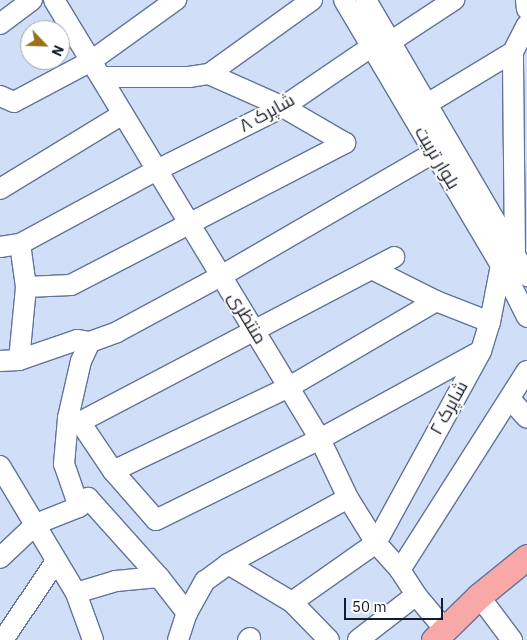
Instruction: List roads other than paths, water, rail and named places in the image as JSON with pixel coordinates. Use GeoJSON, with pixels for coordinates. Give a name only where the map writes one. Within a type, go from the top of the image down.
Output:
{"type":"FeatureCollection","features":[{"type":"Feature","properties":{"kind":"main road"},"geometry":{"type":"LineString","coordinates":[[440,635],[479,596],[527,557]]}},
{"type":"Feature","properties":{"kind":"street"},"geometry":{"type":"LineString","coordinates":[[0,24],[32,0]]}},
{"type":"Feature","properties":{"kind":"street","name":"منتظری"},"geometry":{"type":"LineString","coordinates":[[54,0],[320,438],[348,498],[376,543],[400,570],[440,635]]}},
{"type":"Feature","properties":{"kind":"street"},"geometry":{"type":"LineString","coordinates":[[0,96],[14,102],[96,69],[176,0]]}},
{"type":"Feature","properties":{"kind":"street"},"geometry":{"type":"LineString","coordinates":[[96,69],[188,77],[209,74],[312,0]]}},
{"type":"Feature","properties":{"kind":"street","name":"بلوار تربیت"},"geometry":{"type":"LineString","coordinates":[[344,0],[427,104],[508,261],[527,317]]}},
{"type":"Feature","properties":{"kind":"street","name":"بلوار تربیت"},"geometry":{"type":"LineString","coordinates":[[366,0],[381,44],[433,153],[508,261],[527,276]]}},
{"type":"Feature","properties":{"kind":"street","name":"شاپرک ۸"},"geometry":{"type":"LineString","coordinates":[[10,245],[283,107],[454,0]]}},
{"type":"Feature","properties":{"kind":"street"},"geometry":{"type":"LineString","coordinates":[[526,0],[527,10]]}},
{"type":"Feature","properties":{"kind":"street"},"geometry":{"type":"LineString","coordinates":[[508,261],[513,52],[527,25]]}},
{"type":"Feature","properties":{"kind":"street"},"geometry":{"type":"LineString","coordinates":[[427,104],[513,52]]}},
{"type":"Feature","properties":{"kind":"street"},"geometry":{"type":"LineString","coordinates":[[26,287],[71,285],[345,143],[283,107],[209,74]]}},
{"type":"Feature","properties":{"kind":"street"},"geometry":{"type":"LineString","coordinates":[[0,189],[123,114]]}},
{"type":"Feature","properties":{"kind":"street"},"geometry":{"type":"LineString","coordinates":[[10,245],[26,287],[10,360],[77,340],[90,342],[117,332],[222,276],[433,153]]}},
{"type":"Feature","properties":{"kind":"street"},"geometry":{"type":"LineString","coordinates":[[74,420],[255,332],[394,257]]}},
{"type":"Feature","properties":{"kind":"street","name":"شاپرک ۲"},"geometry":{"type":"LineString","coordinates":[[376,543],[481,351],[508,261]]}},
{"type":"Feature","properties":{"kind":"street"},"geometry":{"type":"LineString","coordinates":[[372,269],[436,301],[490,322]]}},
{"type":"Feature","properties":{"kind":"street"},"geometry":{"type":"LineString","coordinates":[[113,471],[289,387],[436,301]]}},
{"type":"Feature","properties":{"kind":"street"},"geometry":{"type":"LineString","coordinates":[[79,507],[64,464],[74,420],[81,361],[90,342]]}},
{"type":"Feature","properties":{"kind":"street"},"geometry":{"type":"LineString","coordinates":[[74,420],[113,471],[156,520],[320,438],[481,351]]}},
{"type":"Feature","properties":{"kind":"street"},"geometry":{"type":"LineString","coordinates":[[400,570],[527,371]]}},
{"type":"Feature","properties":{"kind":"street"},"geometry":{"type":"LineString","coordinates":[[510,399],[527,418]]}},
{"type":"Feature","properties":{"kind":"street"},"geometry":{"type":"LineString","coordinates":[[0,466],[76,594],[93,640]]}},
{"type":"Feature","properties":{"kind":"street"},"geometry":{"type":"LineString","coordinates":[[0,558],[36,524],[79,507],[88,498],[159,577],[187,613]]}},
{"type":"Feature","properties":{"kind":"street"},"geometry":{"type":"LineString","coordinates":[[181,639],[187,613],[205,581],[228,564],[348,498]]}},
{"type":"Feature","properties":{"kind":"street"},"geometry":{"type":"LineString","coordinates":[[292,602],[376,543]]}},
{"type":"Feature","properties":{"kind":"street"},"geometry":{"type":"LineString","coordinates":[[3,640],[56,561]]}},
{"type":"Feature","properties":{"kind":"street"},"geometry":{"type":"LineString","coordinates":[[228,564],[292,602],[319,637]]}},
{"type":"Feature","properties":{"kind":"street"},"geometry":{"type":"LineString","coordinates":[[76,594],[116,581],[159,577]]}},
{"type":"Feature","properties":{"kind":"street"},"geometry":{"type":"LineString","coordinates":[[358,640],[416,595]]}},
{"type":"Feature","properties":{"kind":"street"},"geometry":{"type":"LineString","coordinates":[[479,596],[512,640]]}}]}
